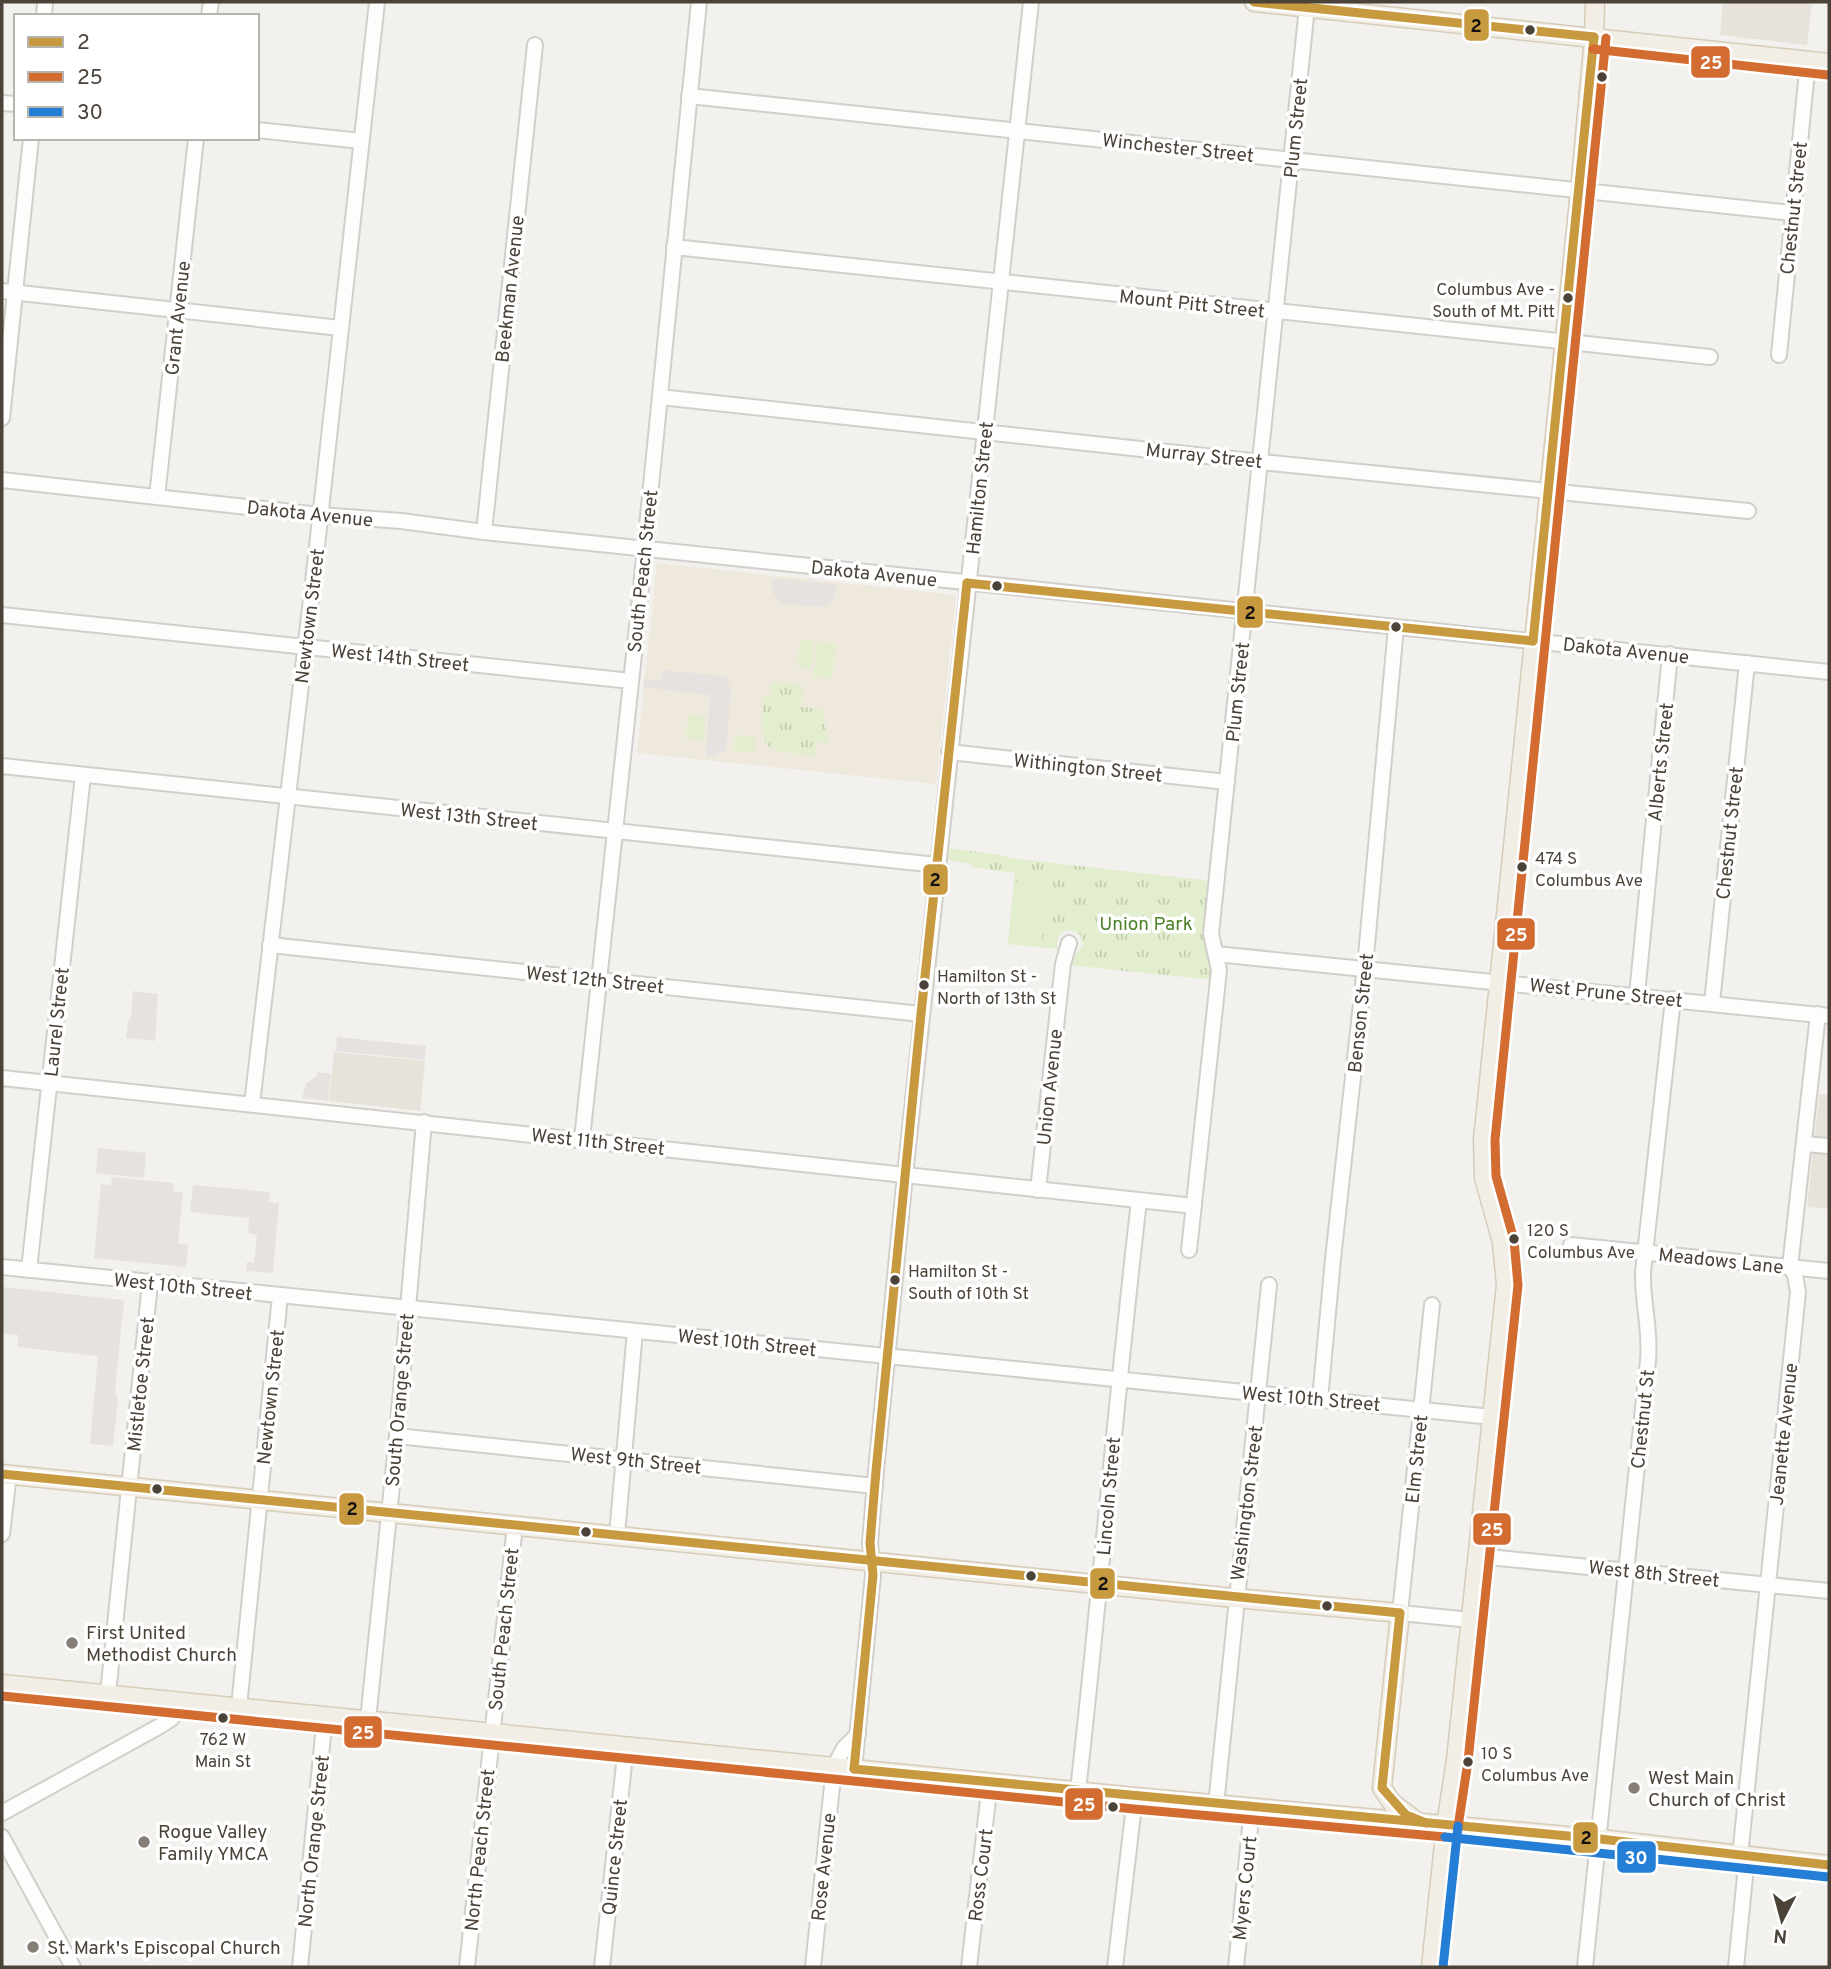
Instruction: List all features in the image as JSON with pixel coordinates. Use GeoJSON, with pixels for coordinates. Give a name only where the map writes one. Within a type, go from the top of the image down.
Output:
{"type":"FeatureCollection","features":[{"type":"Feature","properties":{"kind":"main road"},"geometry":{"type":"LineString","coordinates":[[1254,2],[1829,63]]}},
{"type":"Feature","properties":{"kind":"main road"},"geometry":{"type":"LineString","coordinates":[[1431,1967],[1446,1825],[1456,1760],[1506,1285],[1505,1259],[1484,1178],[1483,1140],[1580,191],[1595,2]]}},
{"type":"Feature","properties":{"kind":"main road"},"geometry":{"type":"LineString","coordinates":[[5,1474],[1400,1613],[1381,1788],[1375,1806],[1361,1818]]}},
{"type":"Feature","properties":{"kind":"main road"},"geometry":{"type":"LineString","coordinates":[[2,1684],[1216,1805],[1600,1839],[1829,1865]]}},
{"type":"Feature","properties":{"kind":"main road"},"geometry":{"type":"LineString","coordinates":[[1381,1788],[1392,1803],[1419,1822]]}},
{"type":"Feature","properties":{"kind":"street","name":"Newtown Street"},"geometry":{"type":"LineString","coordinates":[[253,1104],[377,2]]}},
{"type":"Feature","properties":{"kind":"street","name":"South Peach Street"},"geometry":{"type":"LineString","coordinates":[[582,1139],[645,548],[699,2]]}},
{"type":"Feature","properties":{"kind":"street","name":"Hamilton Street"},"geometry":{"type":"LineString","coordinates":[[854,1769],[873,1575],[870,1544],[875,1486],[921,1014],[1031,2]]}},
{"type":"Feature","properties":{"kind":"street","name":"Plum Street"},"geometry":{"type":"LineString","coordinates":[[1189,1250],[1219,970],[1211,934],[1307,7]]}},
{"type":"Feature","properties":{"kind":"street","name":"Beekman Avenue"},"geometry":{"type":"LineString","coordinates":[[484,533],[535,45]]}},
{"type":"Feature","properties":{"kind":"street","name":"Chestnut Street"},"geometry":{"type":"LineString","coordinates":[[1779,355],[1808,61]]}},
{"type":"Feature","properties":{"kind":"street","name":"Winchester Street"},"geometry":{"type":"LineString","coordinates":[[689,96],[1792,213]]}},
{"type":"Feature","properties":{"kind":"street"},"geometry":{"type":"LineString","coordinates":[[259,130],[361,141]]}},
{"type":"Feature","properties":{"kind":"street"},"geometry":{"type":"LineString","coordinates":[[2,418],[8,291],[31,140]]}},
{"type":"Feature","properties":{"kind":"street","name":"Grant Avenue"},"geometry":{"type":"LineString","coordinates":[[157,497],[196,140]]}},
{"type":"Feature","properties":{"kind":"street","name":"Mount Pitt Street"},"geometry":{"type":"LineString","coordinates":[[674,247],[1710,357]]}},
{"type":"Feature","properties":{"kind":"street"},"geometry":{"type":"LineString","coordinates":[[8,291],[340,328]]}},
{"type":"Feature","properties":{"kind":"street","name":"Murray Street"},"geometry":{"type":"LineString","coordinates":[[660,397],[1748,511]]}},
{"type":"Feature","properties":{"kind":"street","name":"Dakota Avenue"},"geometry":{"type":"LineString","coordinates":[[2,480],[320,515],[401,521],[484,533],[1670,654],[1829,673]]}},
{"type":"Feature","properties":{"kind":"street","name":"West 14th Street"},"geometry":{"type":"LineString","coordinates":[[2,615],[631,681]]}},
{"type":"Feature","properties":{"kind":"street","name":"Benson Street"},"geometry":{"type":"LineString","coordinates":[[1320,1399],[1365,967],[1396,628]]}},
{"type":"Feature","properties":{"kind":"street","name":"Alberts Street"},"geometry":{"type":"LineString","coordinates":[[1637,995],[1670,654]]}},
{"type":"Feature","properties":{"kind":"street","name":"Chestnut Street"},"geometry":{"type":"LineString","coordinates":[[1712,1003],[1747,663]]}},
{"type":"Feature","properties":{"kind":"street","name":"Withington Street"},"geometry":{"type":"LineString","coordinates":[[949,752],[1227,782]]}},
{"type":"Feature","properties":{"kind":"street","name":"West 13th Street"},"geometry":{"type":"LineString","coordinates":[[2,766],[937,865]]}},
{"type":"Feature","properties":{"kind":"street","name":"Laurel Street"},"geometry":{"type":"LineString","coordinates":[[29,1270],[83,775]]}},
{"type":"Feature","properties":{"kind":"street","name":"Union Avenue"},"geometry":{"type":"LineString","coordinates":[[1038,1189],[1063,964],[1069,943]]}},
{"type":"Feature","properties":{"kind":"street","name":"West 12th Street"},"geometry":{"type":"LineString","coordinates":[[270,945],[921,1014]]}},
{"type":"Feature","properties":{"kind":"street","name":"West Prune Street"},"geometry":{"type":"LineString","coordinates":[[1216,954],[1823,1015]]}},
{"type":"Feature","properties":{"kind":"street","name":"Chestnut St"},"geometry":{"type":"LineString","coordinates":[[1585,1967],[1649,1344],[1643,1289],[1645,1253],[1673,999]]}},
{"type":"Feature","properties":{"kind":"street","name":"Jeanette Avenue"},"geometry":{"type":"LineString","coordinates":[[1736,1967],[1745,1876],[1740,1856],[1798,1292],[1795,1275],[1790,1267],[1823,1015]]}},
{"type":"Feature","properties":{"kind":"street","name":"West 11th Street"},"geometry":{"type":"LineString","coordinates":[[2,1078],[1194,1206]]}},
{"type":"Feature","properties":{"kind":"street","name":"South Orange Street"},"geometry":{"type":"LineString","coordinates":[[368,1720],[390,1512],[424,1122]]}},
{"type":"Feature","properties":{"kind":"street"},"geometry":{"type":"LineString","coordinates":[[1804,1144],[1829,1146]]}},
{"type":"Feature","properties":{"kind":"street","name":"Lincoln Street"},"geometry":{"type":"LineString","coordinates":[[1078,1791],[1118,1379],[1139,1201]]}},
{"type":"Feature","properties":{"kind":"street","name":"Meadows Lane"},"geometry":{"type":"LineString","coordinates":[[1571,1245],[1829,1271]]}},
{"type":"Feature","properties":{"kind":"street","name":"West 10th Street"},"geometry":{"type":"LineString","coordinates":[[2,1267],[1492,1417]]}},
{"type":"Feature","properties":{"kind":"street","name":"Mistletoe Street"},"geometry":{"type":"LineString","coordinates":[[108,1694],[150,1283]]}},
{"type":"Feature","properties":{"kind":"street","name":"Washington Street"},"geometry":{"type":"LineString","coordinates":[[1216,1805],[1269,1285]]}},
{"type":"Feature","properties":{"kind":"street","name":"Newtown Street"},"geometry":{"type":"LineString","coordinates":[[239,1707],[280,1296]]}},
{"type":"Feature","properties":{"kind":"street","name":"Elm Street"},"geometry":{"type":"LineString","coordinates":[[1400,1613],[1432,1305]]}},
{"type":"Feature","properties":{"kind":"street"},"geometry":{"type":"LineString","coordinates":[[617,1535],[635,1331]]}},
{"type":"Feature","properties":{"kind":"street","name":"West 9th Street"},"geometry":{"type":"LineString","coordinates":[[397,1436],[875,1486]]}},
{"type":"Feature","properties":{"kind":"street"},"geometry":{"type":"LineString","coordinates":[[2,1534],[5,1474]]}},
{"type":"Feature","properties":{"kind":"street","name":"South Peach Street"},"geometry":{"type":"LineString","coordinates":[[492,1732],[515,1525]]}},
{"type":"Feature","properties":{"kind":"street","name":"West 8th Street"},"geometry":{"type":"LineString","coordinates":[[1478,1556],[1829,1591]]}},
{"type":"Feature","properties":{"kind":"street"},"geometry":{"type":"LineString","coordinates":[[1400,1613],[1471,1620]]}},
{"type":"Feature","properties":{"kind":"street"},"geometry":{"type":"LineString","coordinates":[[2,1814],[160,1726],[171,1719],[183,1702]]}},
{"type":"Feature","properties":{"kind":"street","name":"North Orange Street"},"geometry":{"type":"LineString","coordinates":[[300,1967],[325,1715]]}},
{"type":"Feature","properties":{"kind":"street","name":"North Peach Street"},"geometry":{"type":"LineString","coordinates":[[467,1967],[492,1732]]}},
{"type":"Feature","properties":{"kind":"street"},"geometry":{"type":"LineString","coordinates":[[834,1767],[844,1748],[858,1734]]}},
{"type":"Feature","properties":{"kind":"street","name":"Quince Street"},"geometry":{"type":"LineString","coordinates":[[602,1967],[626,1746]]}},
{"type":"Feature","properties":{"kind":"street","name":"Rose Avenue"},"geometry":{"type":"LineString","coordinates":[[813,1967],[834,1767]]}},
{"type":"Feature","properties":{"kind":"street","name":"Ross Court"},"geometry":{"type":"LineString","coordinates":[[969,1967],[990,1782]]}},
{"type":"Feature","properties":{"kind":"street"},"geometry":{"type":"LineString","coordinates":[[1115,1967],[1135,1797]]}},
{"type":"Feature","properties":{"kind":"street","name":"Myers Court"},"geometry":{"type":"LineString","coordinates":[[1236,1967],[1252,1808]]}},
{"type":"Feature","properties":{"kind":"street"},"geometry":{"type":"LineString","coordinates":[[2,1837],[69,1966]]}},
{"type":"Feature","properties":{"kind":"shaded area"},"geometry":{"type":"Polygon","coordinates":[[[1723,2],[1812,2],[1807,45],[1720,35],[1723,2]]]}},
{"type":"Feature","properties":{"kind":"shaded area"},"geometry":{"type":"Polygon","coordinates":[[[657,563],[956,595],[936,784],[637,753],[657,563]]]}},
{"type":"Feature","properties":{"kind":"shaded area"},"geometry":{"type":"Polygon","coordinates":[[[771,578],[838,585],[831,603],[826,607],[782,604],[773,592],[771,578]]]}},
{"type":"Feature","properties":{"kind":"shaded area"},"geometry":{"type":"Polygon","coordinates":[[[663,670],[729,677],[728,686],[731,688],[726,753],[718,753],[717,757],[706,756],[710,695],[643,687],[644,679],[661,680],[663,670]]]}},
{"type":"Feature","properties":{"kind":"shaded area"},"geometry":{"type":"Polygon","coordinates":[[[133,991],[158,994],[155,1041],[126,1038],[133,991]]]}},
{"type":"Feature","properties":{"kind":"shaded area"},"geometry":{"type":"Polygon","coordinates":[[[337,1037],[426,1046],[425,1060],[336,1051],[337,1037]]]}},
{"type":"Feature","properties":{"kind":"shaded area"},"geometry":{"type":"Polygon","coordinates":[[[334,1052],[425,1061],[420,1111],[329,1101],[334,1052]]]}},
{"type":"Feature","properties":{"kind":"shaded area"},"geometry":{"type":"Polygon","coordinates":[[[317,1072],[331,1074],[328,1101],[302,1098],[306,1084],[317,1076],[317,1072]]]}},
{"type":"Feature","properties":{"kind":"shaded area"},"geometry":{"type":"Polygon","coordinates":[[[1819,1094],[1829,1095],[1829,1209],[1807,1207],[1819,1094]]]}},
{"type":"Feature","properties":{"kind":"shaded area"},"geometry":{"type":"Polygon","coordinates":[[[98,1148],[146,1153],[144,1178],[96,1173],[98,1148]]]}},
{"type":"Feature","properties":{"kind":"shaded area"},"geometry":{"type":"Polygon","coordinates":[[[112,1177],[174,1183],[173,1191],[183,1192],[178,1243],[188,1245],[186,1267],[94,1258],[101,1184],[111,1185],[112,1177]]]}},
{"type":"Feature","properties":{"kind":"shaded area"},"geometry":{"type":"Polygon","coordinates":[[[193,1185],[270,1192],[269,1202],[279,1203],[273,1273],[246,1271],[247,1262],[254,1262],[257,1235],[248,1233],[249,1218],[190,1212],[193,1185]]]}},
{"type":"Feature","properties":{"kind":"shaded area"},"geometry":{"type":"Polygon","coordinates":[[[2,1287],[124,1300],[115,1391],[118,1399],[113,1446],[90,1444],[98,1356],[18,1347],[18,1335],[2,1333],[2,1287]]]}},
{"type":"Feature","properties":{"kind":"green space"},"geometry":{"type":"Polygon","coordinates":[[[800,640],[814,642],[811,669],[797,667],[800,640]]]}},
{"type":"Feature","properties":{"kind":"green space"},"geometry":{"type":"Polygon","coordinates":[[[817,642],[836,644],[832,679],[813,677],[817,642]]]}},
{"type":"Feature","properties":{"kind":"green space"},"geometry":{"type":"Polygon","coordinates":[[[771,682],[803,685],[801,707],[822,709],[829,744],[816,742],[815,756],[784,752],[767,745],[762,728],[763,697],[770,697],[771,682]]]}},
{"type":"Feature","properties":{"kind":"green space"},"geometry":{"type":"Polygon","coordinates":[[[688,715],[706,717],[703,740],[686,738],[688,715]]]}},
{"type":"Feature","properties":{"kind":"green space"},"geometry":{"type":"Polygon","coordinates":[[[735,735],[755,737],[754,753],[734,751],[735,735]]]}},
{"type":"Feature","properties":{"kind":"green space","name":"Union Park"},"geometry":{"type":"Polygon","coordinates":[[[948,848],[1010,858],[1211,881],[1205,942],[1213,980],[1069,965],[1083,944],[1080,935],[1071,930],[1060,935],[1058,949],[1008,944],[1015,873],[971,867],[970,864],[947,860],[948,848]]]}},
{"type":"Feature","properties":{"kind":"green space"},"geometry":{"type":"Polygon","coordinates":[[[1014,881],[1048,884],[1041,947],[1008,944],[1014,881]]]}},
{"type":"Feature","properties":{"kind":"transit line","name":"2"},"geometry":{"type":"LineString","coordinates":[[1254,2],[1594,37]]}},
{"type":"Feature","properties":{"kind":"transit line","name":"2"},"geometry":{"type":"LineString","coordinates":[[1533,641],[1594,37]]}},
{"type":"Feature","properties":{"kind":"transit line","name":"25"},"geometry":{"type":"LineString","coordinates":[[1458,1827],[1468,1761],[1518,1285],[1514,1240],[1496,1176],[1495,1140],[1606,38]]}},
{"type":"Feature","properties":{"kind":"transit line","name":"25"},"geometry":{"type":"LineString","coordinates":[[1593,49],[1828,75]]}},
{"type":"Feature","properties":{"kind":"transit line","name":"2"},"geometry":{"type":"LineString","coordinates":[[967,583],[1533,641]]}},
{"type":"Feature","properties":{"kind":"transit line","name":"2"},"geometry":{"type":"LineString","coordinates":[[854,1769],[873,1575],[870,1543],[876,1471],[967,583]]}},
{"type":"Feature","properties":{"kind":"transit line","name":"2"},"geometry":{"type":"LineString","coordinates":[[2,1474],[1400,1613]]}},
{"type":"Feature","properties":{"kind":"transit line","name":"2"},"geometry":{"type":"LineString","coordinates":[[1400,1613],[1382,1788],[1406,1815],[1426,1823]]}},
{"type":"Feature","properties":{"kind":"transit line","name":"25"},"geometry":{"type":"LineString","coordinates":[[2,1696],[1134,1809],[1445,1837]]}},
{"type":"Feature","properties":{"kind":"transit line","name":"2"},"geometry":{"type":"LineString","coordinates":[[854,1769],[1600,1839],[1829,1865]]}},
{"type":"Feature","properties":{"kind":"transit line","name":"30"},"geometry":{"type":"LineString","coordinates":[[1443,1967],[1458,1826]]}},
{"type":"Feature","properties":{"kind":"transit line","name":"30"},"geometry":{"type":"LineString","coordinates":[[1445,1837],[1828,1877]]}},
{"type":"Feature","properties":{"kind":"place","name":"Columbus Ave - South of Mt. Pitt"},"geometry":{"type":"Point","coordinates":[1568,298]}},
{"type":"Feature","properties":{"kind":"place","name":"474 S Columbus Ave"},"geometry":{"type":"Point","coordinates":[1522,867]}},
{"type":"Feature","properties":{"kind":"place","name":"Hamilton St - North of 13th St"},"geometry":{"type":"Point","coordinates":[924,985]}},
{"type":"Feature","properties":{"kind":"place","name":"120 S Columbus Ave"},"geometry":{"type":"Point","coordinates":[1514,1239]}},
{"type":"Feature","properties":{"kind":"place","name":"Hamilton St - South of 10th St"},"geometry":{"type":"Point","coordinates":[895,1280]}},
{"type":"Feature","properties":{"kind":"place","name":"First United Methodist Church"},"geometry":{"type":"Point","coordinates":[72,1643]}},
{"type":"Feature","properties":{"kind":"place","name":"762 W Main St"},"geometry":{"type":"Point","coordinates":[223,1718]}},
{"type":"Feature","properties":{"kind":"place","name":"10 S Columbus Ave"},"geometry":{"type":"Point","coordinates":[1468,1762]}},
{"type":"Feature","properties":{"kind":"place","name":"West Main Church of Christ"},"geometry":{"type":"Point","coordinates":[1634,1788]}},
{"type":"Feature","properties":{"kind":"place","name":"Rogue Valley Family YMCA"},"geometry":{"type":"Point","coordinates":[144,1842]}},
{"type":"Feature","properties":{"kind":"place","name":"St. Mark's Episcopal Church"},"geometry":{"type":"Point","coordinates":[33,1947]}}]}
